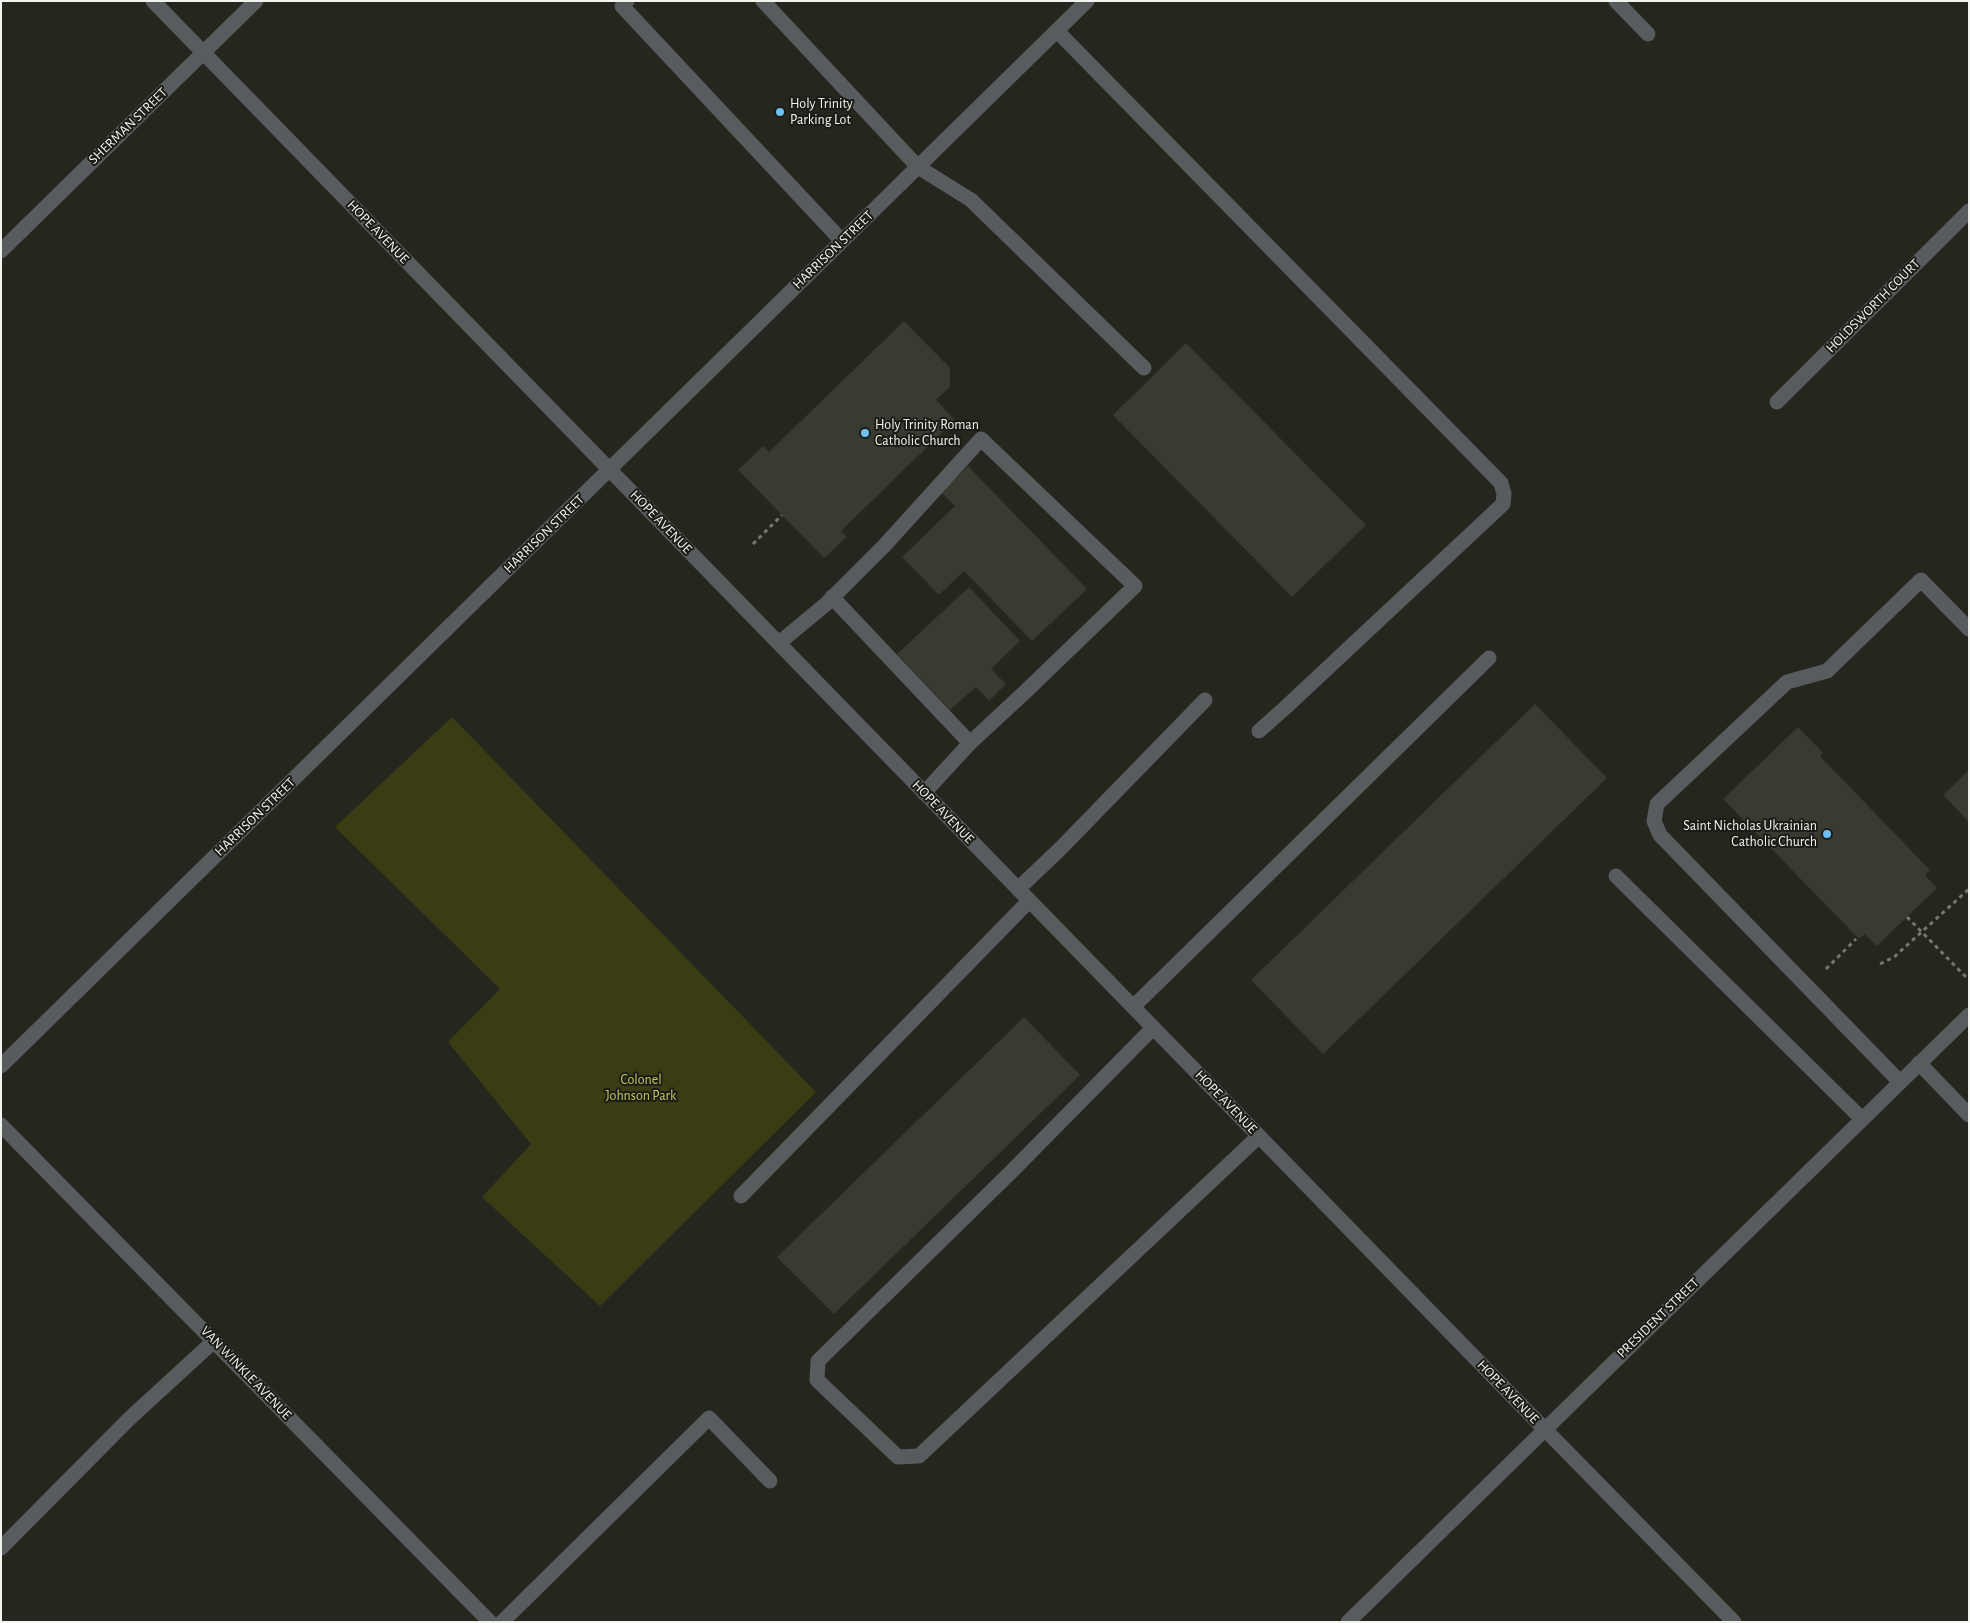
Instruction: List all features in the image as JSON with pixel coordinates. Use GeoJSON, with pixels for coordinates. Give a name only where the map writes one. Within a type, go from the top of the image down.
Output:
{"type":"FeatureCollection","features":[{"type":"Feature","properties":{"kind":"street","name":"HOPE AVENUE"},"geometry":{"type":"LineString","coordinates":[[153,1],[1734,1622]]}},
{"type":"Feature","properties":{"kind":"street","name":"SHERMAN STREET"},"geometry":{"type":"LineString","coordinates":[[1,251],[256,1]]}},
{"type":"Feature","properties":{"kind":"street"},"geometry":{"type":"LineString","coordinates":[[627,1],[622,6],[842,241]]}},
{"type":"Feature","properties":{"kind":"street"},"geometry":{"type":"LineString","coordinates":[[763,1],[918,167],[971,200],[1144,368]]}},
{"type":"Feature","properties":{"kind":"street","name":"HARRISON STREET"},"geometry":{"type":"LineString","coordinates":[[1,1066],[1087,1]]}},
{"type":"Feature","properties":{"kind":"street"},"geometry":{"type":"LineString","coordinates":[[1616,1],[1648,34]]}},
{"type":"Feature","properties":{"kind":"street"},"geometry":{"type":"LineString","coordinates":[[1057,31],[1501,483],[1504,494],[1503,504],[1259,731]]}},
{"type":"Feature","properties":{"kind":"street","name":"HOLDSWORTH COURT"},"geometry":{"type":"LineString","coordinates":[[1777,402],[1969,211]]}},
{"type":"Feature","properties":{"kind":"street"},"geometry":{"type":"LineString","coordinates":[[779,643],[832,597],[884,546],[981,439],[1135,586],[970,743],[924,793]]}},
{"type":"Feature","properties":{"kind":"street"},"geometry":{"type":"LineString","coordinates":[[1900,1082],[1660,835],[1654,821],[1657,804],[1787,682],[1827,671],[1922,580],[1969,629]]}},
{"type":"Feature","properties":{"kind":"street"},"geometry":{"type":"LineString","coordinates":[[832,597],[970,743]]}},
{"type":"Feature","properties":{"kind":"street"},"geometry":{"type":"LineString","coordinates":[[1133,1007],[1489,658]]}},
{"type":"Feature","properties":{"kind":"street"},"geometry":{"type":"LineString","coordinates":[[1018,889],[1060,849],[1205,700]]}},
{"type":"Feature","properties":{"kind":"street"},"geometry":{"type":"LineString","coordinates":[[1616,876],[1862,1119]]}},
{"type":"Feature","properties":{"kind":"street"},"geometry":{"type":"LineString","coordinates":[[741,1196],[1029,901]]}},
{"type":"Feature","properties":{"kind":"street","name":"PRESIDENT STREET"},"geometry":{"type":"LineString","coordinates":[[1348,1622],[1969,1015]]}},
{"type":"Feature","properties":{"kind":"street"},"geometry":{"type":"LineString","coordinates":[[1153,1028],[1011,1172],[818,1360],[817,1380],[898,1457],[919,1456],[1259,1136]]}},
{"type":"Feature","properties":{"kind":"street"},"geometry":{"type":"LineString","coordinates":[[1919,1063],[1969,1115]]}},
{"type":"Feature","properties":{"kind":"street","name":"VAN WINKLE AVENUE"},"geometry":{"type":"LineString","coordinates":[[1,1125],[490,1622]]}},
{"type":"Feature","properties":{"kind":"street"},"geometry":{"type":"LineString","coordinates":[[1,1548],[130,1418],[214,1341]]}},
{"type":"Feature","properties":{"kind":"street"},"geometry":{"type":"LineString","coordinates":[[502,1622],[709,1418],[770,1481]]}},
{"type":"Feature","properties":{"kind":"path"},"geometry":{"type":"LineString","coordinates":[[753,544],[782,514]]}},
{"type":"Feature","properties":{"kind":"path"},"geometry":{"type":"LineString","coordinates":[[1880,964],[1894,957],[1969,889]]}},
{"type":"Feature","properties":{"kind":"path"},"geometry":{"type":"LineString","coordinates":[[1907,917],[1966,977]]}},
{"type":"Feature","properties":{"kind":"path"},"geometry":{"type":"LineString","coordinates":[[1808,987],[1856,939]]}},
{"type":"Feature","properties":{"kind":"green space","name":"Colonel Johnson Park"},"geometry":{"type":"Polygon","coordinates":[[[452,717],[816,1092],[600,1306],[482,1197],[531,1144],[448,1042],[500,989],[335,827],[452,717]]]}},
{"type":"Feature","properties":{"kind":"building","name":"Holy Trinity Roman Catholic Church"},"geometry":{"type":"Polygon","coordinates":[[[904,321],[950,368],[950,387],[936,400],[955,420],[841,531],[847,537],[824,558],[738,470],[763,446],[769,452],[904,321]]]}},
{"type":"Feature","properties":{"kind":"building"},"geometry":{"type":"Polygon","coordinates":[[[1186,343],[1366,525],[1292,597],[1113,415],[1186,343]]]}},
{"type":"Feature","properties":{"kind":"building"},"geometry":{"type":"Polygon","coordinates":[[[968,466],[1087,589],[1032,641],[964,571],[939,595],[902,557],[955,506],[941,492],[968,466]]]}},
{"type":"Feature","properties":{"kind":"building"},"geometry":{"type":"Polygon","coordinates":[[[969,587],[1020,641],[991,669],[1006,684],[989,701],[976,687],[950,710],[897,654],[969,587]]]}},
{"type":"Feature","properties":{"kind":"building"},"geometry":{"type":"Polygon","coordinates":[[[1535,704],[1607,778],[1323,1054],[1251,980],[1535,704]]]}},
{"type":"Feature","properties":{"kind":"building","name":"Saint Nicholas Ukrainian Catholic Church"},"geometry":{"type":"Polygon","coordinates":[[[1798,727],[1823,753],[1820,756],[1930,870],[1925,875],[1937,888],[1877,946],[1865,934],[1859,939],[1723,799],[1798,727]]]}},
{"type":"Feature","properties":{"kind":"building"},"geometry":{"type":"Polygon","coordinates":[[[1969,770],[1969,822],[1943,795],[1969,770]]]}},
{"type":"Feature","properties":{"kind":"building"},"geometry":{"type":"Polygon","coordinates":[[[1024,1017],[1080,1075],[834,1314],[777,1257],[1024,1017]]]}},
{"type":"Feature","properties":{"kind":"place","name":"Holy Trinity Parking Lot"},"geometry":{"type":"Point","coordinates":[780,112]}},
{"type":"Feature","properties":{"kind":"place","name":"Holy Trinity Roman Catholic Church"},"geometry":{"type":"Point","coordinates":[865,433]}},
{"type":"Feature","properties":{"kind":"place","name":"Saint Nicholas Ukrainian Catholic Church"},"geometry":{"type":"Point","coordinates":[1827,834]}}]}
